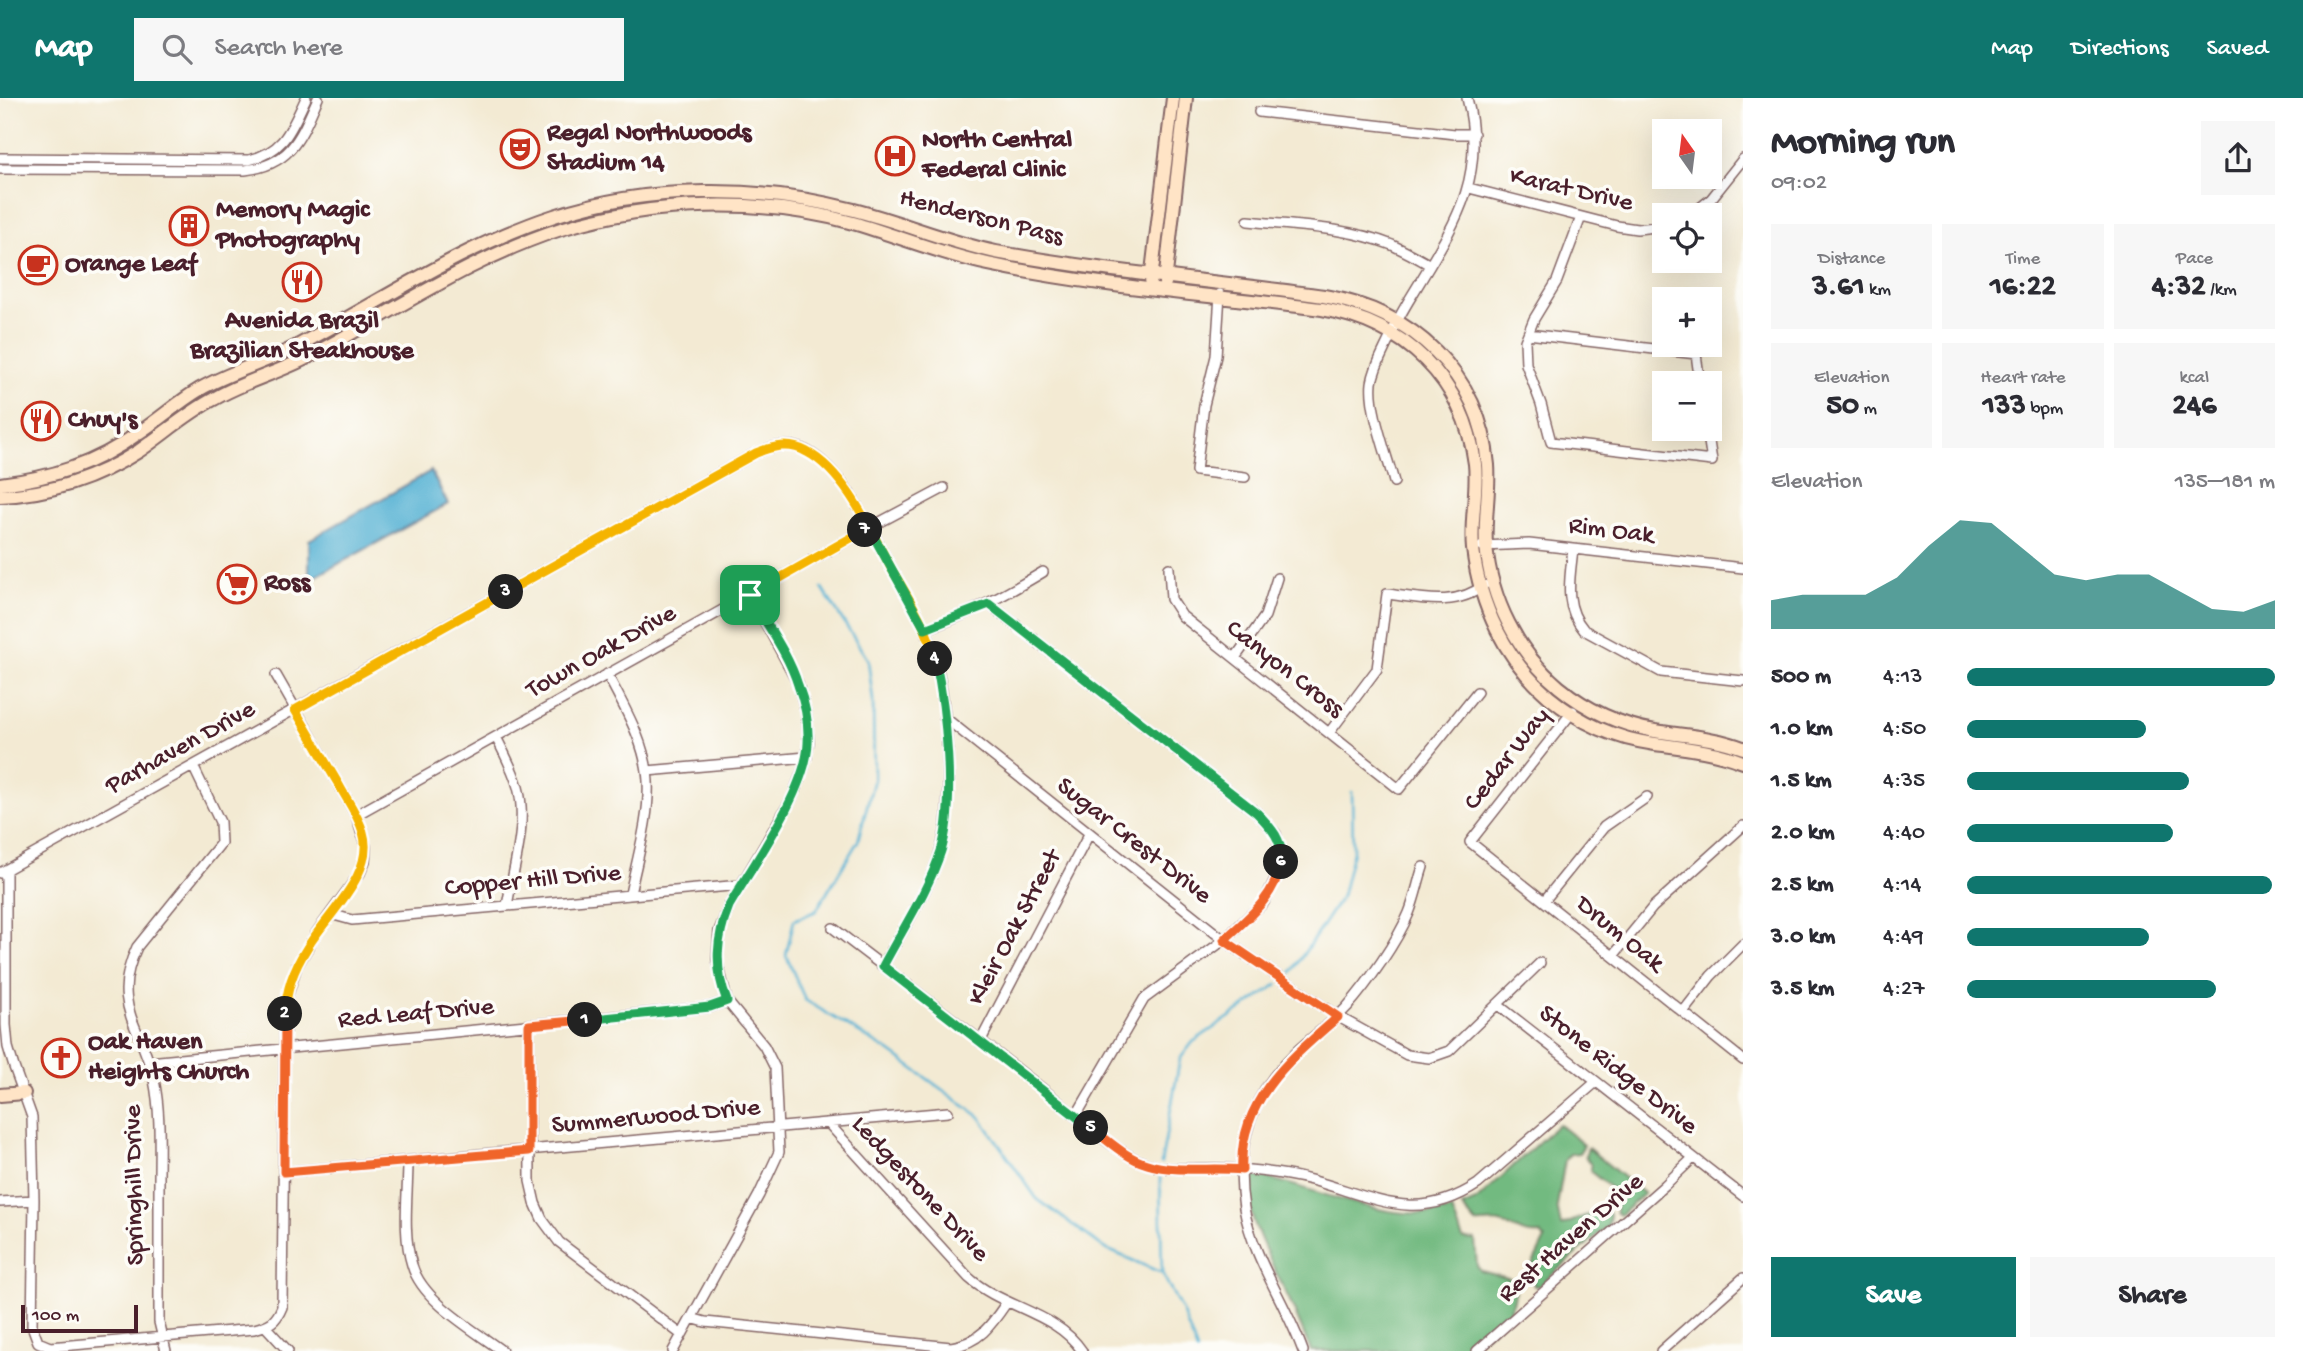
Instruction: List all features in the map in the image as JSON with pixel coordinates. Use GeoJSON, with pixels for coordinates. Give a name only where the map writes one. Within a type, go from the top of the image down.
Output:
{"type":"FeatureCollection","features":[{"type":"Feature","properties":{"kind":"street"},"geometry":{"type":"LineString","coordinates":[[0,158],[249,160],[267,155],[282,144],[306,98]]}},
{"type":"Feature","properties":{"kind":"street"},"geometry":{"type":"LineString","coordinates":[[0,169],[245,170],[262,167],[289,152],[318,98]]}},
{"type":"Feature","properties":{"kind":"street"},"geometry":{"type":"LineString","coordinates":[[1150,288],[1173,98]]}},
{"type":"Feature","properties":{"kind":"street"},"geometry":{"type":"LineString","coordinates":[[1164,290],[1186,98]]}},
{"type":"Feature","properties":{"kind":"street"},"geometry":{"type":"LineString","coordinates":[[1394,482],[1374,408],[1372,389],[1376,368],[1394,326],[1457,219],[1469,188],[1474,134],[1468,98]]}},
{"type":"Feature","properties":{"kind":"street"},"geometry":{"type":"LineString","coordinates":[[1259,112],[1474,134]]}},
{"type":"Feature","properties":{"kind":"street"},"geometry":{"type":"LineString","coordinates":[[1707,203],[1743,159]]}},
{"type":"Feature","properties":{"kind":"street","name":"Karat Drive"},"geometry":{"type":"LineString","coordinates":[[1469,188],[1627,228],[1652,228]]}},
{"type":"Feature","properties":{"kind":"street","name":"Henderson Pass"},"geometry":{"type":"LineString","coordinates":[[0,496],[35,493],[88,478],[198,390],[218,379],[282,354],[472,249],[500,237],[558,215],[639,198],[688,194],[786,197],[853,209],[992,251],[1076,265],[1343,299],[1363,304],[1394,326],[1430,344],[1454,374],[1474,408],[1488,463],[1480,546],[1481,588],[1495,626],[1518,664],[1549,697],[1575,708],[1634,727],[1711,738],[1743,748]]}},
{"type":"Feature","properties":{"kind":"street"},"geometry":{"type":"LineString","coordinates":[[639,198],[645,210]]}},
{"type":"Feature","properties":{"kind":"street","name":"Henderson Pass"},"geometry":{"type":"LineString","coordinates":[[0,484],[30,481],[135,453],[224,393],[299,362],[505,250],[565,228],[645,210],[744,207],[797,211],[850,222],[957,257],[989,264],[1340,312],[1394,326]]}},
{"type":"Feature","properties":{"kind":"street"},"geometry":{"type":"LineString","coordinates":[[1581,217],[1557,281],[1534,319],[1524,356],[1551,442],[1712,461],[1709,441]]}},
{"type":"Feature","properties":{"kind":"street"},"geometry":{"type":"LineString","coordinates":[[1248,221],[1366,237],[1392,246],[1430,265]]}},
{"type":"Feature","properties":{"kind":"street"},"geometry":{"type":"LineString","coordinates":[[500,237],[505,250]]}},
{"type":"Feature","properties":{"kind":"street"},"geometry":{"type":"LineString","coordinates":[[1221,282],[1216,356],[1204,405],[1196,471],[1245,477]]}},
{"type":"Feature","properties":{"kind":"street"},"geometry":{"type":"LineString","coordinates":[[376,302],[383,314]]}},
{"type":"Feature","properties":{"kind":"street"},"geometry":{"type":"LineString","coordinates":[[1528,334],[1696,354],[1698,371]]}},
{"type":"Feature","properties":{"kind":"street","name":"Parhaven Drive"},"geometry":{"type":"LineString","coordinates":[[3,872],[766,449],[788,446],[809,452],[853,500],[925,629],[935,656],[944,717],[947,816],[941,849],[931,878],[883,966]]}},
{"type":"Feature","properties":{"kind":"street","name":"Town Oak Drive"},"geometry":{"type":"LineString","coordinates":[[356,815],[944,488]]}},
{"type":"Feature","properties":{"kind":"street","name":"Rim Oak"},"geometry":{"type":"LineString","coordinates":[[1480,546],[1529,544],[1743,568]]}},
{"type":"Feature","properties":{"kind":"street","name":"Henderson Pass"},"geometry":{"type":"LineString","coordinates":[[1480,546],[1499,604],[1529,656],[1575,708],[1605,730],[1631,739],[1708,751],[1743,762]]}},
{"type":"Feature","properties":{"kind":"street"},"geometry":{"type":"LineString","coordinates":[[1573,549],[1570,607],[1575,620],[1584,630],[1661,672],[1743,681]]}},
{"type":"Feature","properties":{"kind":"street","name":"Canyon Cross"},"geometry":{"type":"LineString","coordinates":[[1169,568],[1171,599],[1177,611],[1399,789],[1477,692]]}},
{"type":"Feature","properties":{"kind":"street"},"geometry":{"type":"LineString","coordinates":[[925,629],[989,604],[1043,572]]}},
{"type":"Feature","properties":{"kind":"street"},"geometry":{"type":"LineString","coordinates":[[1329,733],[1377,669],[1387,594],[1448,600],[1464,597],[1492,578]]}},
{"type":"Feature","properties":{"kind":"street"},"geometry":{"type":"LineString","coordinates":[[1235,658],[1265,616],[1277,579]]}},
{"type":"Feature","properties":{"kind":"street"},"geometry":{"type":"LineString","coordinates":[[673,1351],[779,1152],[775,1069],[752,1030],[727,1001],[719,968],[718,940],[729,906],[792,798],[807,757],[806,712],[798,683],[750,595]]}},
{"type":"Feature","properties":{"kind":"street"},"geometry":{"type":"LineString","coordinates":[[989,604],[1257,813],[1276,834],[1282,856],[1280,869],[1264,902],[1224,940],[1144,999],[1076,1116]]}},
{"type":"Feature","properties":{"kind":"street"},"geometry":{"type":"LineString","coordinates":[[607,674],[632,724],[646,771],[647,807],[630,894]]}},
{"type":"Feature","properties":{"kind":"street"},"geometry":{"type":"LineString","coordinates":[[3,872],[8,1047],[32,1117],[32,1326],[38,1342],[50,1347],[162,1337],[265,1326],[278,1319],[282,1307],[285,1003],[291,980],[306,949],[360,873],[365,861],[366,847],[356,815],[276,675]]}},
{"type":"Feature","properties":{"kind":"street","name":"Cedar Way"},"geometry":{"type":"LineString","coordinates":[[1470,842],[1575,708]]}},
{"type":"Feature","properties":{"kind":"street","name":"Sugar Crest Drive"},"geometry":{"type":"LineString","coordinates":[[944,717],[1224,940],[1338,1017],[1397,1051],[1418,1058],[1429,1058],[1449,1051],[1540,963]]}},
{"type":"Feature","properties":{"kind":"street"},"geometry":{"type":"LineString","coordinates":[[496,737],[514,776],[520,800],[520,824],[507,906]]}},
{"type":"Feature","properties":{"kind":"street"},"geometry":{"type":"LineString","coordinates":[[646,771],[807,757]]}},
{"type":"Feature","properties":{"kind":"street","name":"Springhill Drive"},"geometry":{"type":"LineString","coordinates":[[166,1351],[159,1322],[158,1101],[149,1062],[132,1025],[126,986],[137,947],[221,843],[220,822],[193,766]]}},
{"type":"Feature","properties":{"kind":"street"},"geometry":{"type":"LineString","coordinates":[[1544,901],[1604,827],[1647,797]]}},
{"type":"Feature","properties":{"kind":"street"},"geometry":{"type":"LineString","coordinates":[[1613,957],[1653,907],[1743,826]]}},
{"type":"Feature","properties":{"kind":"street","name":"Kleir Oak Street"},"geometry":{"type":"LineString","coordinates":[[979,1042],[1089,834]]}},
{"type":"Feature","properties":{"kind":"street","name":"Drum Oak"},"geometry":{"type":"LineString","coordinates":[[1470,842],[1743,1059]]}},
{"type":"Feature","properties":{"kind":"street"},"geometry":{"type":"LineString","coordinates":[[1303,1351],[1252,1238],[1244,1210],[1241,1149],[1261,1095],[1284,1065],[1338,1017],[1354,999],[1402,929],[1423,867]]}},
{"type":"Feature","properties":{"kind":"street","name":"Copper Hill Drive"},"geometry":{"type":"LineString","coordinates":[[330,914],[352,920],[741,885]]}},
{"type":"Feature","properties":{"kind":"street"},"geometry":{"type":"LineString","coordinates":[[833,928],[1128,1155],[1161,1167],[1242,1170],[1311,1180],[1386,1204],[1410,1206],[1434,1203],[1457,1196],[1478,1184],[1597,1082]]}},
{"type":"Feature","properties":{"kind":"street"},"geometry":{"type":"LineString","coordinates":[[1683,1012],[1717,969],[1743,944]]}},
{"type":"Feature","properties":{"kind":"street","name":"Red Leaf Drive"},"geometry":{"type":"LineString","coordinates":[[149,1062],[710,1007],[727,1001]]}},
{"type":"Feature","properties":{"kind":"street","name":"Stone Ridge Drive"},"geometry":{"type":"LineString","coordinates":[[1498,1005],[1743,1196]]}},
{"type":"Feature","properties":{"kind":"street"},"geometry":{"type":"LineString","coordinates":[[529,1025],[530,1181],[541,1219],[566,1248],[682,1335]]}},
{"type":"Feature","properties":{"kind":"street"},"geometry":{"type":"LineString","coordinates":[[2,1094],[24,1093]]}},
{"type":"Feature","properties":{"kind":"street","name":"Summerwood Drive"},"geometry":{"type":"LineString","coordinates":[[284,1172],[948,1112]]}},
{"type":"Feature","properties":{"kind":"street","name":"Ledgestone Drive"},"geometry":{"type":"LineString","coordinates":[[829,1124],[969,1278],[1007,1302],[1065,1331],[1082,1351]]}},
{"type":"Feature","properties":{"kind":"street","name":"Rest Haven Drive"},"geometry":{"type":"LineString","coordinates":[[1477,1351],[1693,1158]]}},
{"type":"Feature","properties":{"kind":"street"},"geometry":{"type":"LineString","coordinates":[[408,1162],[407,1233],[416,1275],[433,1298],[502,1351]]}},
{"type":"Feature","properties":{"kind":"street"},"geometry":{"type":"LineString","coordinates":[[0,1202],[34,1200]]}},
{"type":"Feature","properties":{"kind":"street"},"geometry":{"type":"LineString","coordinates":[[1661,1351],[1743,1278]]}},
{"type":"Feature","properties":{"kind":"street"},"geometry":{"type":"LineString","coordinates":[[691,1318],[705,1322],[951,1347],[981,1336],[1007,1302]]}},
{"type":"Feature","properties":{"kind":"street"},"geometry":{"type":"LineString","coordinates":[[265,1326],[288,1351]]}},
{"type":"Feature","properties":{"kind":"green space"},"geometry":{"type":"Polygon","coordinates":[[[1558,1124],[1584,1145],[1579,1153],[1570,1154],[1565,1160],[1557,1206],[1561,1226],[1606,1207],[1610,1215],[1608,1226],[1539,1286],[1534,1286],[1530,1270],[1545,1239],[1541,1234],[1523,1232],[1498,1222],[1476,1223],[1462,1207],[1476,1201],[1558,1124]]]}},
{"type":"Feature","properties":{"kind":"green space"},"geometry":{"type":"Polygon","coordinates":[[[1588,1148],[1644,1194],[1620,1215],[1616,1212],[1617,1193],[1591,1172],[1591,1165],[1585,1156],[1588,1148]]]}},
{"type":"Feature","properties":{"kind":"green space"},"geometry":{"type":"Polygon","coordinates":[[[1257,1176],[1378,1209],[1403,1213],[1452,1210],[1463,1239],[1475,1240],[1477,1266],[1481,1271],[1512,1279],[1515,1291],[1509,1311],[1465,1351],[1311,1351],[1249,1206],[1248,1180],[1257,1176]]]}},
{"type":"Feature","properties":{"kind":"water"},"geometry":{"type":"Polygon","coordinates":[[[431,471],[448,504],[309,580],[309,540],[431,471]]]}},
{"type":"Feature","properties":{"kind":"waterway"},"geometry":{"type":"LineString","coordinates":[[822,588],[868,660],[873,700],[874,779],[858,841],[816,911],[794,920],[786,955],[805,1000],[889,1051],[980,1117],[1037,1199],[1106,1249],[1162,1273],[1182,1311],[1197,1351]]}},
{"type":"Feature","properties":{"kind":"waterway"},"geometry":{"type":"LineString","coordinates":[[1291,973],[1342,896],[1353,851],[1352,792]]}},
{"type":"Feature","properties":{"kind":"waterway"},"geometry":{"type":"LineString","coordinates":[[1161,1163],[1180,1059],[1193,1042],[1278,984]]}},
{"type":"Feature","properties":{"kind":"waterway"},"geometry":{"type":"LineString","coordinates":[[1160,1171],[1162,1273]]}},
{"type":"Feature","properties":{"kind":"place","name":"Regal Northwoods Stadium 14"},"geometry":{"type":"Point","coordinates":[520,149]}},
{"type":"Feature","properties":{"kind":"place","name":"North Central Federal Clinic"},"geometry":{"type":"Point","coordinates":[895,156]}},
{"type":"Feature","properties":{"kind":"place","name":"Memory Magic Photography"},"geometry":{"type":"Point","coordinates":[189,226]}},
{"type":"Feature","properties":{"kind":"place","name":"Orange Leaf"},"geometry":{"type":"Point","coordinates":[38,265]}},
{"type":"Feature","properties":{"kind":"place","name":"Avenida Brazil Brazilian Steakhouse"},"geometry":{"type":"Point","coordinates":[302,282]}},
{"type":"Feature","properties":{"kind":"place","name":"Chuy's"},"geometry":{"type":"Point","coordinates":[41,421]}},
{"type":"Feature","properties":{"kind":"place","name":"Ross"},"geometry":{"type":"Point","coordinates":[237,584]}},
{"type":"Feature","properties":{"kind":"place","name":"Oak Haven Heights Church"},"geometry":{"type":"Point","coordinates":[61,1058]}},
{"type":"Feature","properties":{"kind":"route"},"geometry":{"type":"LineString","coordinates":[[750,595],[798,683],[806,712],[808,742],[807,757],[792,798],[722,922],[717,959],[727,1001],[710,1007],[529,1025],[529,1151],[284,1172],[285,1003],[291,980],[306,949],[360,873],[365,861],[366,847],[356,815],[295,710],[756,453],[778,446],[797,447],[809,452],[825,466],[853,500],[869,528],[925,629],[929,636],[935,656],[946,733],[945,832],[931,878],[883,966],[1134,1159],[1161,1167],[1242,1170],[1241,1149],[1261,1095],[1284,1065],[1338,1017],[1224,940],[1264,902],[1280,869],[1281,847],[1271,828],[1257,813],[989,604],[925,629],[897,578],[869,528],[750,595]]}}]}
